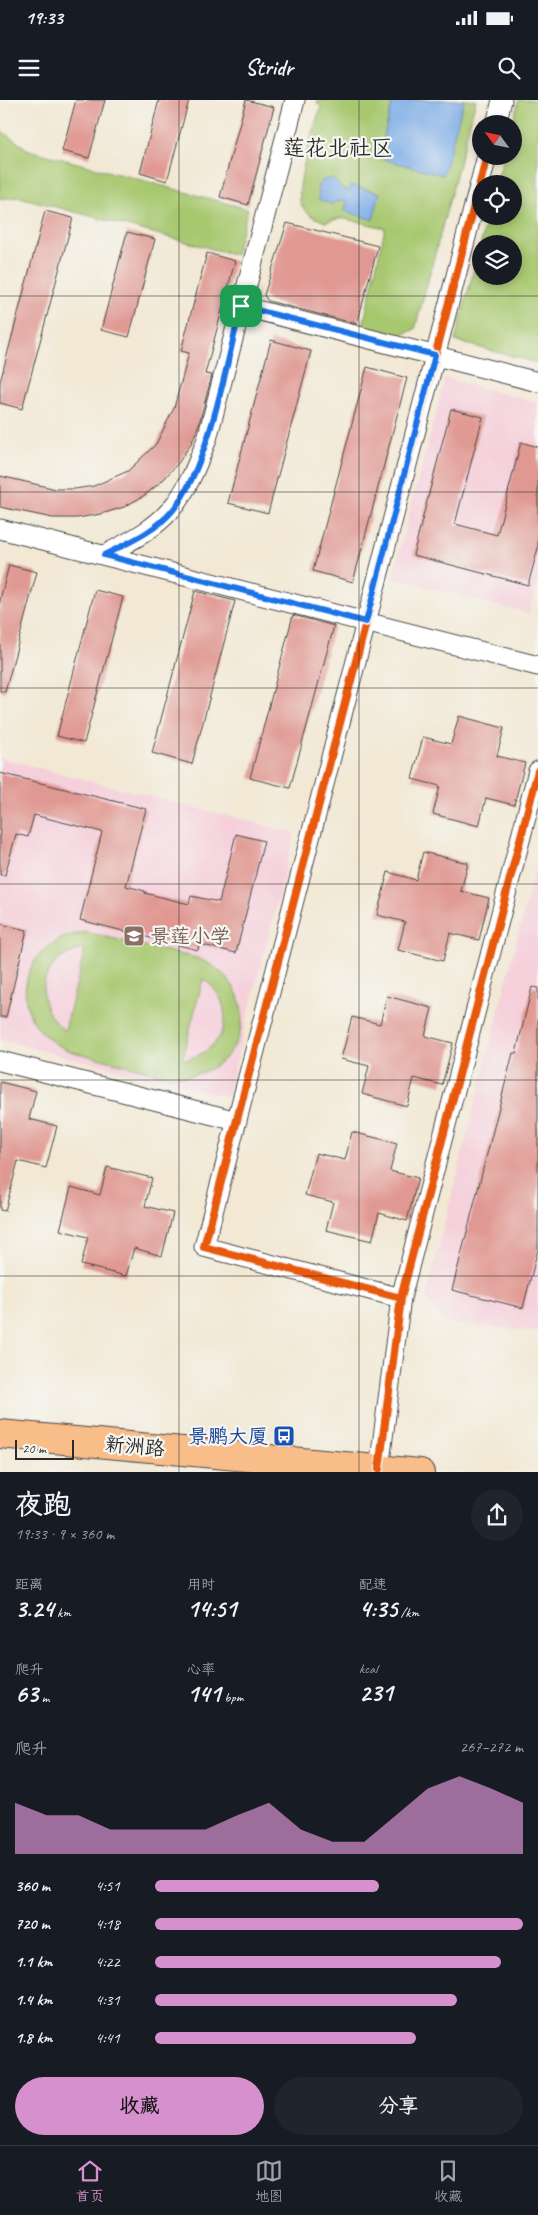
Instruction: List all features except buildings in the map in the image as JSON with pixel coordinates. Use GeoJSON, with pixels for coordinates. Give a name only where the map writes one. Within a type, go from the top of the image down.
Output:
{"type":"FeatureCollection","features":[{"type":"Feature","properties":{"kind":"main road","name":"新洲路"},"geometry":{"type":"LineString","coordinates":[[0,1434],[420,1472]]}},
{"type":"Feature","properties":{"kind":"street"},"geometry":{"type":"LineString","coordinates":[[104,555],[140,537],[173,511],[191,481],[207,440],[295,100]]}},
{"type":"Feature","properties":{"kind":"street"},"geometry":{"type":"LineString","coordinates":[[498,115],[502,100]]}},
{"type":"Feature","properties":{"kind":"street"},"geometry":{"type":"LineString","coordinates":[[401,1298],[204,1247],[485,165]]}},
{"type":"Feature","properties":{"kind":"street"},"geometry":{"type":"LineString","coordinates":[[241,306],[538,382]]}},
{"type":"Feature","properties":{"kind":"street"},"geometry":{"type":"LineString","coordinates":[[0,529],[537,664]]}},
{"type":"Feature","properties":{"kind":"street"},"geometry":{"type":"LineString","coordinates":[[379,1469],[401,1298],[538,771]]}},
{"type":"Feature","properties":{"kind":"street"},"geometry":{"type":"LineString","coordinates":[[0,1061],[237,1121]]}},
{"type":"Feature","properties":{"kind":"shaded area"},"geometry":{"type":"Polygon","coordinates":[[[445,378],[538,403],[538,579],[529,614],[392,578],[445,378]]]}},
{"type":"Feature","properties":{"kind":"shaded area","name":"景莲小学"},"geometry":{"type":"Polygon","coordinates":[[[0,758],[295,833],[227,1097],[0,1040],[0,758]]]}},
{"type":"Feature","properties":{"kind":"shaded area"},"geometry":{"type":"Polygon","coordinates":[[[538,856],[538,1332],[445,1323],[426,1297],[538,856]]]}},
{"type":"Feature","properties":{"kind":"green space"},"geometry":{"type":"Polygon","coordinates":[[[318,100],[476,100],[415,329],[400,335],[363,326],[385,228],[341,218],[325,222],[308,213],[301,204],[300,184],[310,141],[321,106],[317,103],[318,100]]]}},
{"type":"Feature","properties":{"kind":"green space"},"geometry":{"type":"Polygon","coordinates":[[[519,100],[538,100],[538,363],[455,341],[472,277],[472,285],[522,285],[522,235],[483,235],[486,225],[522,225],[522,175],[499,175],[501,165],[522,165],[522,115],[515,115],[519,100]]]}},
{"type":"Feature","properties":{"kind":"green space"},"geometry":{"type":"Polygon","coordinates":[[[0,130],[29,150],[248,209],[235,255],[19,197],[0,199],[0,130]]]}},
{"type":"Feature","properties":{"kind":"green space"},"geometry":{"type":"Polygon","coordinates":[[[85,932],[197,958],[221,972],[235,990],[242,1010],[240,1031],[232,1050],[216,1065],[195,1074],[168,1076],[70,1051],[48,1039],[34,1022],[27,1004],[26,985],[31,967],[43,951],[61,939],[85,932]],[[85,949],[70,953],[58,961],[49,971],[44,982],[43,994],[46,1007],[53,1019],[64,1030],[65,1030],[85,949]],[[203,979],[182,1060],[197,1056],[209,1048],[218,1038],[223,1027],[224,1014],[222,1002],[215,990],[203,979]]]}},
{"type":"Feature","properties":{"kind":"water"},"geometry":{"type":"Polygon","coordinates":[[[393,100],[464,100],[443,175],[378,158],[393,100]]]}},
{"type":"Feature","properties":{"kind":"water"},"geometry":{"type":"Polygon","coordinates":[[[332,178],[342,188],[349,191],[351,185],[380,193],[373,220],[345,211],[347,201],[341,200],[332,204],[319,200],[318,186],[323,180],[332,178]]]}},
{"type":"Feature","properties":{"kind":"cycle path"},"geometry":{"type":"LineString","coordinates":[[401,1298],[204,1247],[485,165]]}},
{"type":"Feature","properties":{"kind":"cycle path"},"geometry":{"type":"LineString","coordinates":[[379,1469],[401,1298],[538,771]]}},
{"type":"Feature","properties":{"kind":"place","name":"景莲小学"},"geometry":{"type":"Point","coordinates":[134,936]}},
{"type":"Feature","properties":{"kind":"place","name":"景鹏大厦"},"geometry":{"type":"Point","coordinates":[284,1436]}},
{"type":"Feature","properties":{"kind":"district","name":"莲花北社区"},"geometry":{"type":"Point","coordinates":[338,147]}},
{"type":"Feature","properties":{"kind":"route"},"geometry":{"type":"LineString","coordinates":[[241,306],[435,355],[366,622],[104,555],[140,537],[173,511],[191,481],[207,440],[241,306]]}}]}
